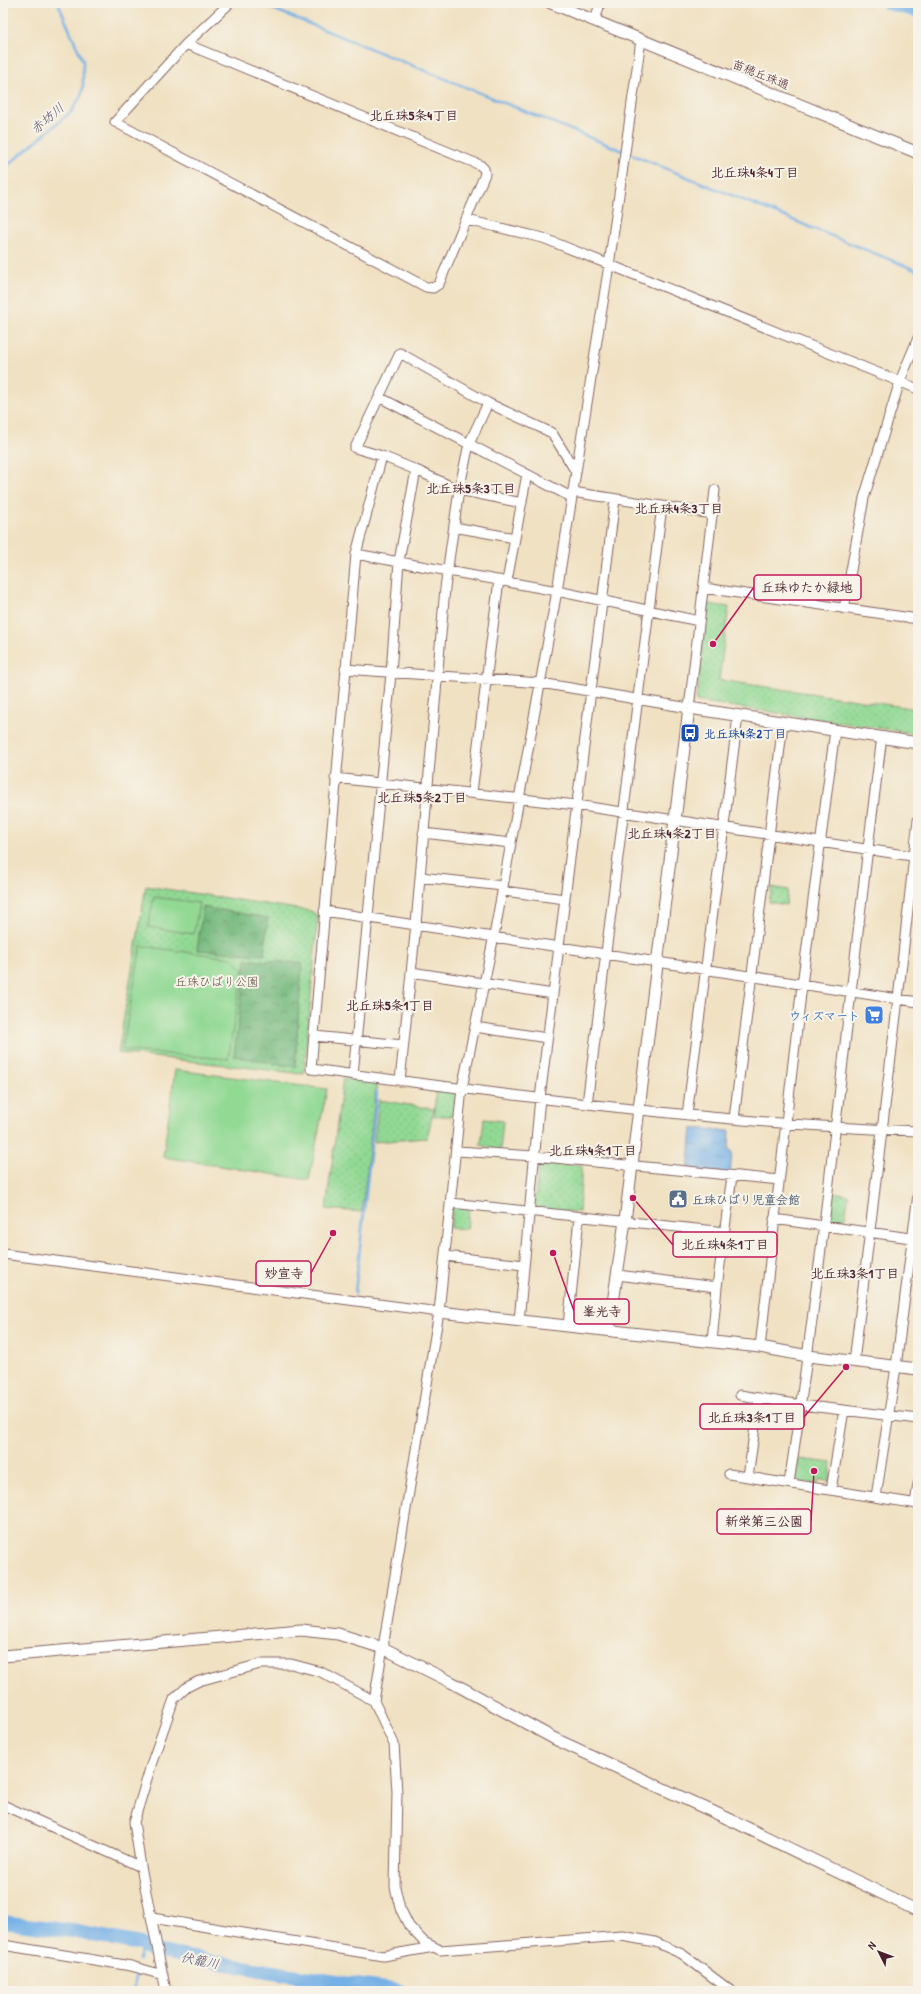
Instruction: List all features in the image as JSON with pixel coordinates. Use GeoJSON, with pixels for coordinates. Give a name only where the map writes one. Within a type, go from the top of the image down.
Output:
{"type":"FeatureCollection","features":[{"type":"Feature","properties":{"kind":"street"},"geometry":{"type":"LineString","coordinates":[[186,44],[480,165],[484,169],[485,174],[439,284],[433,288],[426,287],[115,122],[186,44],[230,3]]}},
{"type":"Feature","properties":{"kind":"street","name":"苗穂丘珠通"},"geometry":{"type":"LineString","coordinates":[[551,3],[918,153]]}},
{"type":"Feature","properties":{"kind":"street"},"geometry":{"type":"LineString","coordinates":[[595,21],[600,3]]}},
{"type":"Feature","properties":{"kind":"street"},"geometry":{"type":"LineString","coordinates":[[641,40],[609,265],[557,590],[494,936],[462,1088],[457,1151],[439,1312],[374,1701],[394,1744],[397,1792],[395,1887],[400,1908],[409,1926],[424,1942],[440,1950],[622,1936],[655,1942],[682,1954],[730,1991]]}},
{"type":"Feature","properties":{"kind":"street"},"geometry":{"type":"LineString","coordinates":[[467,220],[543,238],[918,389]]}},
{"type":"Feature","properties":{"kind":"street"},"geometry":{"type":"LineString","coordinates":[[844,609],[864,498],[900,381],[918,338]]}},
{"type":"Feature","properties":{"kind":"street"},"geometry":{"type":"LineString","coordinates":[[522,503],[460,490],[382,456],[355,448],[400,353],[488,403],[552,433],[576,472]]}},
{"type":"Feature","properties":{"kind":"street"},"geometry":{"type":"LineString","coordinates":[[379,397],[527,474],[572,495],[615,499],[713,514]]}},
{"type":"Feature","properties":{"kind":"street"},"geometry":{"type":"LineString","coordinates":[[400,1081],[416,924],[447,570],[469,444],[488,403]]}},
{"type":"Feature","properties":{"kind":"street"},"geometry":{"type":"LineString","coordinates":[[382,456],[356,554],[335,778],[311,1070],[638,1111],[834,1127],[918,1131]]}},
{"type":"Feature","properties":{"kind":"street"},"geometry":{"type":"LineString","coordinates":[[353,1075],[391,672],[399,561],[416,470]]}},
{"type":"Feature","properties":{"kind":"street"},"geometry":{"type":"LineString","coordinates":[[472,792],[503,581],[515,538],[527,474]]}},
{"type":"Feature","properties":{"kind":"street"},"geometry":{"type":"LineString","coordinates":[[609,1330],[632,1166],[715,490]]}},
{"type":"Feature","properties":{"kind":"street"},"geometry":{"type":"LineString","coordinates":[[519,1321],[528,1212],[547,1038],[615,499]]}},
{"type":"Feature","properties":{"kind":"street"},"geometry":{"type":"LineString","coordinates":[[587,1104],[662,506]]}},
{"type":"Feature","properties":{"kind":"street"},"geometry":{"type":"LineString","coordinates":[[454,526],[515,538]]}},
{"type":"Feature","properties":{"kind":"street"},"geometry":{"type":"LineString","coordinates":[[356,554],[557,590],[699,621]]}},
{"type":"Feature","properties":{"kind":"street"},"geometry":{"type":"LineString","coordinates":[[704,588],[918,619]]}},
{"type":"Feature","properties":{"kind":"street"},"geometry":{"type":"LineString","coordinates":[[345,669],[438,674],[541,683],[738,716],[918,743]]}},
{"type":"Feature","properties":{"kind":"street"},"geometry":{"type":"LineString","coordinates":[[687,1115],[738,716]]}},
{"type":"Feature","properties":{"kind":"street"},"geometry":{"type":"LineString","coordinates":[[734,1119],[783,723]]}},
{"type":"Feature","properties":{"kind":"street"},"geometry":{"type":"LineString","coordinates":[[760,1347],[802,985],[835,730]]}},
{"type":"Feature","properties":{"kind":"street"},"geometry":{"type":"LineString","coordinates":[[789,1483],[808,1356],[834,1127],[852,992],[867,849],[882,737]]}},
{"type":"Feature","properties":{"kind":"street"},"geometry":{"type":"LineString","coordinates":[[335,778],[576,804],[916,857]]}},
{"type":"Feature","properties":{"kind":"street"},"geometry":{"type":"LineString","coordinates":[[854,1362],[881,1130],[916,857],[918,820]]}},
{"type":"Feature","properties":{"kind":"street"},"geometry":{"type":"LineString","coordinates":[[423,833],[511,843]]}},
{"type":"Feature","properties":{"kind":"street"},"geometry":{"type":"LineString","coordinates":[[420,877],[503,888],[565,899]]}},
{"type":"Feature","properties":{"kind":"street"},"geometry":{"type":"LineString","coordinates":[[324,911],[918,1002]]}},
{"type":"Feature","properties":{"kind":"street"},"geometry":{"type":"LineString","coordinates":[[411,972],[485,982],[553,994]]}},
{"type":"Feature","properties":{"kind":"street"},"geometry":{"type":"LineString","coordinates":[[475,1027],[547,1038]]}},
{"type":"Feature","properties":{"kind":"street"},"geometry":{"type":"LineString","coordinates":[[314,1036],[403,1045]]}},
{"type":"Feature","properties":{"kind":"street"},"geometry":{"type":"LineString","coordinates":[[457,1151],[534,1156],[779,1180]]}},
{"type":"Feature","properties":{"kind":"street"},"geometry":{"type":"LineString","coordinates":[[712,1342],[717,1287],[732,1176]]}},
{"type":"Feature","properties":{"kind":"street"},"geometry":{"type":"LineString","coordinates":[[876,1497],[915,1239],[918,1194]]}},
{"type":"Feature","properties":{"kind":"street"},"geometry":{"type":"LineString","coordinates":[[451,1203],[579,1218],[625,1221],[725,1232]]}},
{"type":"Feature","properties":{"kind":"street"},"geometry":{"type":"LineString","coordinates":[[568,1326],[579,1218]]}},
{"type":"Feature","properties":{"kind":"street"},"geometry":{"type":"LineString","coordinates":[[774,1220],[915,1239]]}},
{"type":"Feature","properties":{"kind":"street"},"geometry":{"type":"LineString","coordinates":[[3,1254],[439,1312],[760,1347],[808,1356],[918,1370]]}},
{"type":"Feature","properties":{"kind":"street"},"geometry":{"type":"LineString","coordinates":[[445,1256],[524,1265]]}},
{"type":"Feature","properties":{"kind":"street"},"geometry":{"type":"LineString","coordinates":[[616,1275],[717,1287]]}},
{"type":"Feature","properties":{"kind":"street"},"geometry":{"type":"LineString","coordinates":[[740,1395],[801,1405],[918,1419]]}},
{"type":"Feature","properties":{"kind":"street"},"geometry":{"type":"LineString","coordinates":[[748,1477],[759,1398]]}},
{"type":"Feature","properties":{"kind":"street"},"geometry":{"type":"LineString","coordinates":[[831,1490],[844,1410]]}},
{"type":"Feature","properties":{"kind":"street"},"geometry":{"type":"LineString","coordinates":[[729,1474],[916,1504],[918,1484]]}},
{"type":"Feature","properties":{"kind":"street"},"geometry":{"type":"LineString","coordinates":[[3,1656],[301,1630],[338,1634],[383,1648],[451,1682],[555,1739],[730,1820],[918,1911]]}},
{"type":"Feature","properties":{"kind":"street"},"geometry":{"type":"LineString","coordinates":[[166,1991],[141,1867],[134,1822],[152,1762],[174,1699],[187,1687],[199,1681],[260,1664],[291,1664],[322,1672],[374,1701]]}},
{"type":"Feature","properties":{"kind":"street"},"geometry":{"type":"LineString","coordinates":[[3,1804],[141,1867]]}},
{"type":"Feature","properties":{"kind":"street"},"geometry":{"type":"LineString","coordinates":[[153,1922],[383,1956],[434,1947]]}},
{"type":"Feature","properties":{"kind":"street"},"geometry":{"type":"LineString","coordinates":[[3,1944],[131,1966],[163,1975]]}},
{"type":"Feature","properties":{"kind":"green space"},"geometry":{"type":"Polygon","coordinates":[[[708,604],[729,607],[719,680],[918,709],[918,734],[696,701],[708,604]]]}},
{"type":"Feature","properties":{"kind":"green space","name":"丘珠ひばり公園"},"geometry":{"type":"Polygon","coordinates":[[[146,886],[311,911],[318,916],[304,1074],[118,1053],[146,886]]]}},
{"type":"Feature","properties":{"kind":"green space"},"geometry":{"type":"Polygon","coordinates":[[[772,887],[788,890],[786,905],[769,902],[772,887]]]}},
{"type":"Feature","properties":{"kind":"green space"},"geometry":{"type":"Polygon","coordinates":[[[154,897],[199,903],[194,934],[148,927],[154,897]]]}},
{"type":"Feature","properties":{"kind":"green space"},"geometry":{"type":"Polygon","coordinates":[[[203,907],[268,918],[264,955],[197,950],[203,907]]]}},
{"type":"Feature","properties":{"kind":"green space"},"geometry":{"type":"Polygon","coordinates":[[[141,946],[232,958],[243,969],[228,1059],[122,1050],[141,946]]]}},
{"type":"Feature","properties":{"kind":"green space"},"geometry":{"type":"Polygon","coordinates":[[[246,960],[302,963],[295,1067],[234,1056],[246,960]]]}},
{"type":"Feature","properties":{"kind":"green space"},"geometry":{"type":"Polygon","coordinates":[[[175,1070],[327,1089],[309,1180],[163,1157],[175,1070]]]}},
{"type":"Feature","properties":{"kind":"green space"},"geometry":{"type":"Polygon","coordinates":[[[343,1078],[377,1082],[362,1212],[326,1209],[343,1078]]]}},
{"type":"Feature","properties":{"kind":"green space"},"geometry":{"type":"Polygon","coordinates":[[[436,1088],[458,1092],[456,1116],[434,1116],[436,1088]]]}},
{"type":"Feature","properties":{"kind":"green space"},"geometry":{"type":"Polygon","coordinates":[[[379,1100],[434,1109],[427,1138],[374,1142],[379,1100]]]}},
{"type":"Feature","properties":{"kind":"green space"},"geometry":{"type":"Polygon","coordinates":[[[484,1119],[503,1121],[500,1151],[481,1145],[484,1119]]]}},
{"type":"Feature","properties":{"kind":"green space"},"geometry":{"type":"Polygon","coordinates":[[[543,1162],[582,1165],[579,1212],[537,1209],[534,1206],[539,1164],[543,1162]]]}},
{"type":"Feature","properties":{"kind":"green space"},"geometry":{"type":"Polygon","coordinates":[[[833,1192],[849,1195],[843,1226],[828,1224],[833,1192]]]}},
{"type":"Feature","properties":{"kind":"green space"},"geometry":{"type":"Polygon","coordinates":[[[453,1205],[469,1208],[467,1229],[450,1228],[453,1205]]]}},
{"type":"Feature","properties":{"kind":"green space"},"geometry":{"type":"Polygon","coordinates":[[[799,1459],[832,1463],[830,1481],[819,1480],[818,1484],[800,1482],[796,1479],[799,1459]]]}},
{"type":"Feature","properties":{"kind":"water"},"geometry":{"type":"Polygon","coordinates":[[[692,1128],[730,1131],[729,1150],[732,1152],[730,1175],[688,1170],[692,1128]]]}},
{"type":"Feature","properties":{"kind":"waterway","name":"赤坊川"},"geometry":{"type":"LineString","coordinates":[[3,169],[71,112],[81,96],[83,87],[83,61],[58,3]]}},
{"type":"Feature","properties":{"kind":"waterway"},"geometry":{"type":"LineString","coordinates":[[258,3],[623,151]]}},
{"type":"Feature","properties":{"kind":"waterway"},"geometry":{"type":"LineString","coordinates":[[888,3],[918,11]]}},
{"type":"Feature","properties":{"kind":"waterway"},"geometry":{"type":"LineString","coordinates":[[628,153],[918,271]]}},
{"type":"Feature","properties":{"kind":"waterway"},"geometry":{"type":"LineString","coordinates":[[355,1293],[377,1092]]}},
{"type":"Feature","properties":{"kind":"waterway","name":"伏籠川"},"geometry":{"type":"LineString","coordinates":[[3,1922],[72,1931],[140,1944],[151,1950],[244,1967],[400,1991]]}},
{"type":"Feature","properties":{"kind":"waterway"},"geometry":{"type":"LineString","coordinates":[[139,1960],[140,1944]]}},
{"type":"Feature","properties":{"kind":"waterway"},"geometry":{"type":"LineString","coordinates":[[133,1991],[137,1973]]}},
{"type":"Feature","properties":{"kind":"place","name":"丘珠ゆたか緑地"},"geometry":{"type":"Point","coordinates":[713,644]}},
{"type":"Feature","properties":{"kind":"place","name":"北丘珠4条2丁目"},"geometry":{"type":"Point","coordinates":[690,733]}},
{"type":"Feature","properties":{"kind":"place","name":"ウィズマート"},"geometry":{"type":"Point","coordinates":[874,1015]}},
{"type":"Feature","properties":{"kind":"place","name":"北丘珠4条1丁目"},"geometry":{"type":"Point","coordinates":[633,1198]}},
{"type":"Feature","properties":{"kind":"place","name":"丘珠ひばり児童会館"},"geometry":{"type":"Point","coordinates":[678,1199]}},
{"type":"Feature","properties":{"kind":"place","name":"妙宣寺"},"geometry":{"type":"Point","coordinates":[333,1233]}},
{"type":"Feature","properties":{"kind":"place","name":"峯光寺"},"geometry":{"type":"Point","coordinates":[553,1253]}},
{"type":"Feature","properties":{"kind":"place","name":"北丘珠3条1丁目"},"geometry":{"type":"Point","coordinates":[846,1367]}},
{"type":"Feature","properties":{"kind":"place","name":"新栄第三公園"},"geometry":{"type":"Point","coordinates":[814,1471]}},
{"type":"Feature","properties":{"kind":"district","name":"北丘珠5条4丁目"},"geometry":{"type":"Point","coordinates":[414,115]}},
{"type":"Feature","properties":{"kind":"district","name":"北丘珠4条4丁目"},"geometry":{"type":"Point","coordinates":[755,172]}},
{"type":"Feature","properties":{"kind":"district","name":"北丘珠5条3丁目"},"geometry":{"type":"Point","coordinates":[471,488]}},
{"type":"Feature","properties":{"kind":"district","name":"北丘珠4条3丁目"},"geometry":{"type":"Point","coordinates":[679,508]}},
{"type":"Feature","properties":{"kind":"district","name":"北丘珠5条2丁目"},"geometry":{"type":"Point","coordinates":[422,797]}},
{"type":"Feature","properties":{"kind":"district","name":"北丘珠4条2丁目"},"geometry":{"type":"Point","coordinates":[672,833]}},
{"type":"Feature","properties":{"kind":"district","name":"北丘珠5条1丁目"},"geometry":{"type":"Point","coordinates":[390,1005]}},
{"type":"Feature","properties":{"kind":"district","name":"北丘珠4条1丁目"},"geometry":{"type":"Point","coordinates":[593,1150]}},
{"type":"Feature","properties":{"kind":"district","name":"北丘珠3条1丁目"},"geometry":{"type":"Point","coordinates":[855,1273]}}]}
